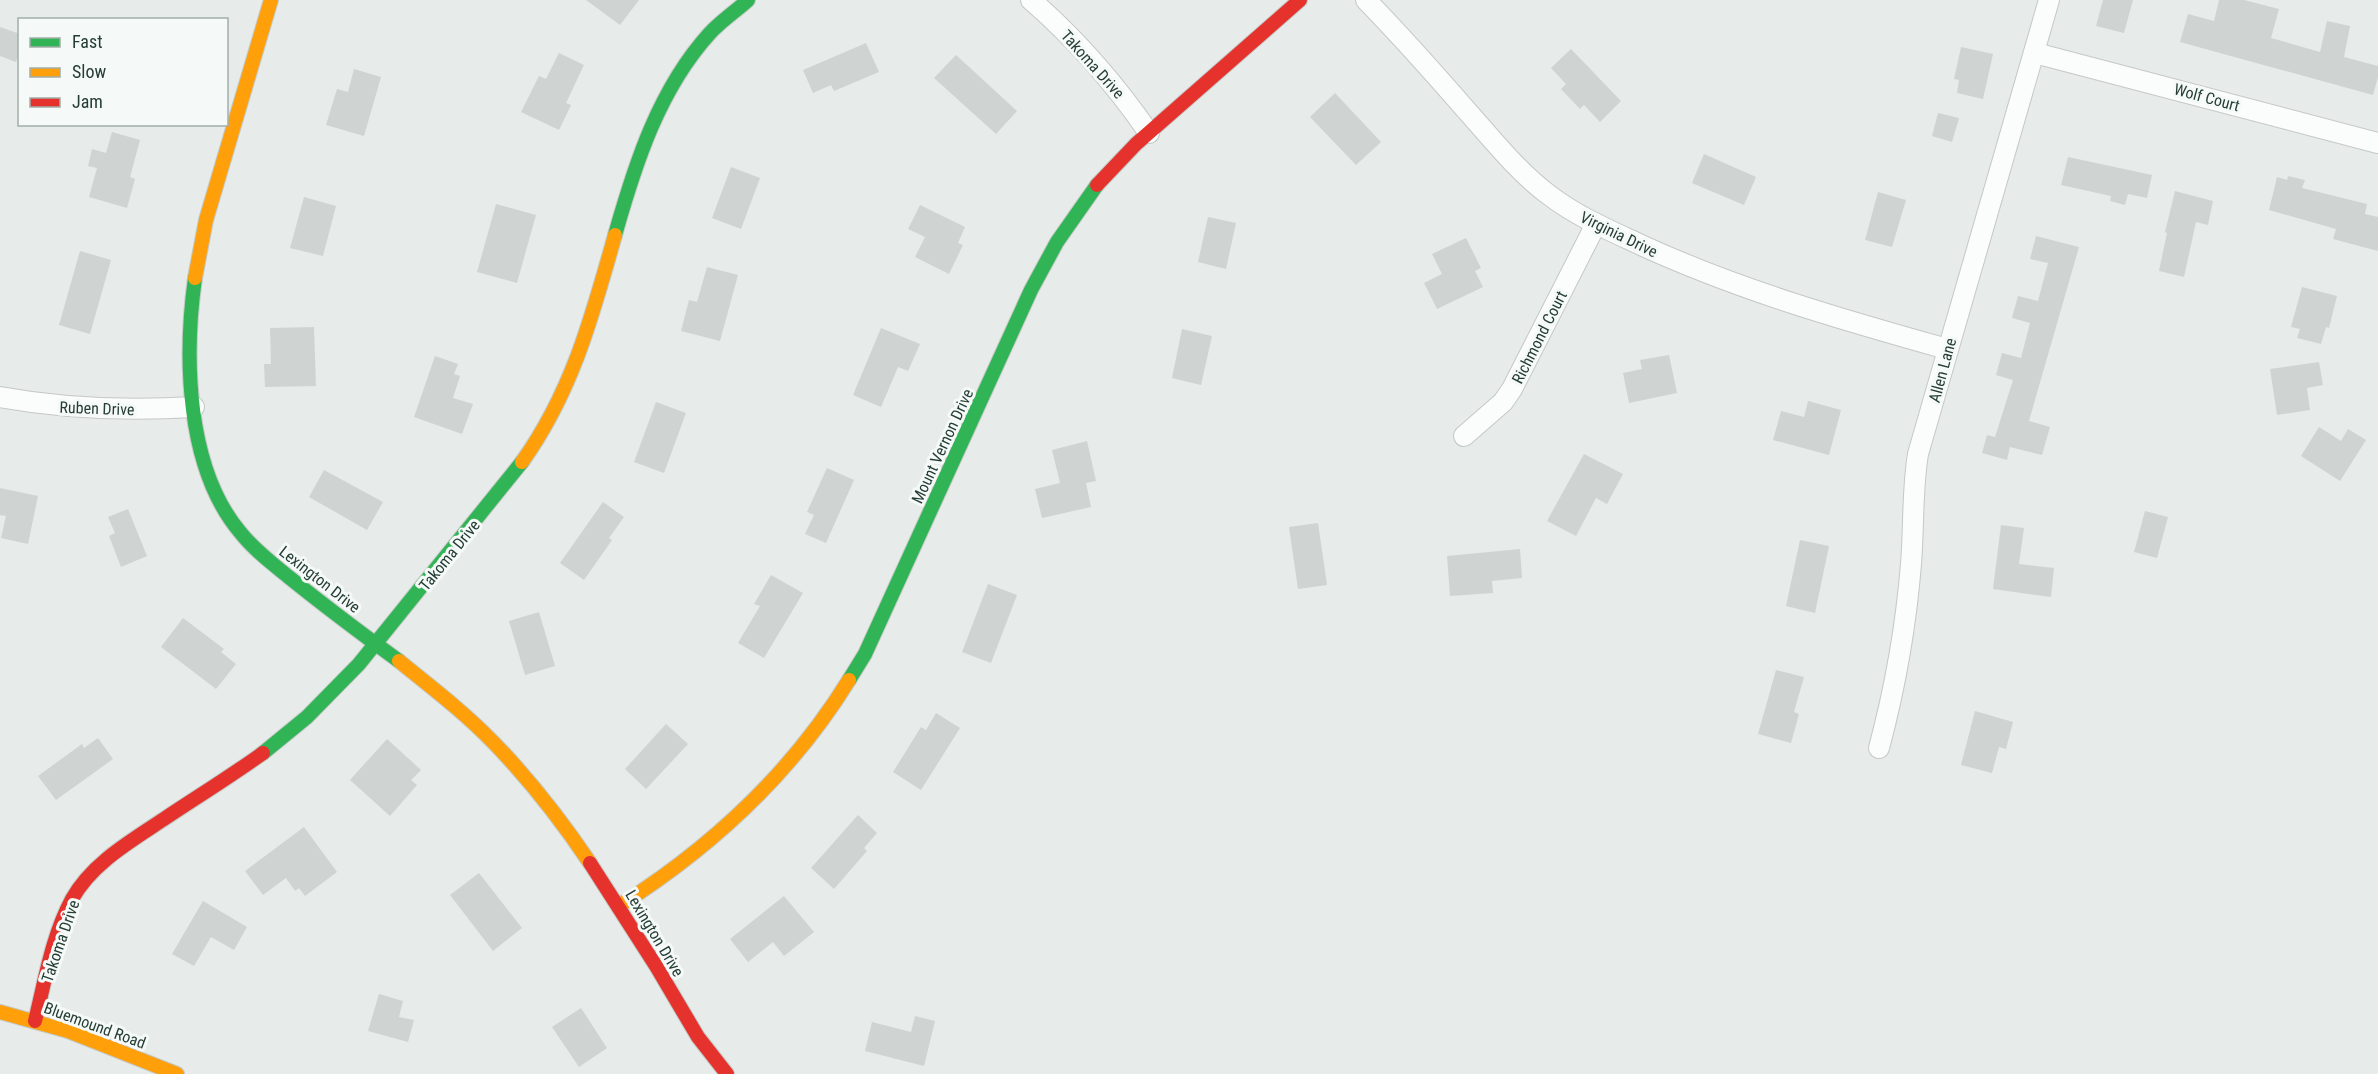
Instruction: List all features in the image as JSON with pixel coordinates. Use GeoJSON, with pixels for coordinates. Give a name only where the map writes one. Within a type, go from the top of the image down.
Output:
{"type":"FeatureCollection","features":[{"type":"Feature","properties":{"kind":"street","name":"Lexington Drive"},"geometry":{"type":"LineString","coordinates":[[271,0],[199,253],[193,295],[190,349],[194,407],[203,454],[214,485],[231,520],[271,562],[466,716],[498,747],[557,817],[619,906],[691,1024],[728,1074]]}},
{"type":"Feature","properties":{"kind":"street","name":"Takoma Drive"},"geometry":{"type":"LineString","coordinates":[[35,1021],[67,911],[82,885],[93,872],[121,848],[252,759],[303,721],[327,699],[513,475],[544,431],[582,348],[643,146],[664,96],[717,24],[748,0]]}},
{"type":"Feature","properties":{"kind":"street","name":"Takoma Drive"},"geometry":{"type":"LineString","coordinates":[[1031,0],[1083,51],[1127,101],[1149,133]]}},
{"type":"Feature","properties":{"kind":"street","name":"Mount Vernon Drive"},"geometry":{"type":"LineString","coordinates":[[619,906],[695,854],[740,815],[776,779],[847,685],[865,654],[1042,268],[1088,196],[1149,133],[1231,62],[1275,19],[1300,0]]}},
{"type":"Feature","properties":{"kind":"street","name":"Virginia Drive"},"geometry":{"type":"LineString","coordinates":[[1366,0],[1522,171],[1548,194],[1596,224],[1667,257],[1781,300],[1947,349]]}},
{"type":"Feature","properties":{"kind":"street","name":"Allen Lane"},"geometry":{"type":"LineString","coordinates":[[1879,748],[1891,703],[1905,622],[1911,561],[1913,481],[1918,454],[2049,0]]}},
{"type":"Feature","properties":{"kind":"street","name":"Wolf Court"},"geometry":{"type":"LineString","coordinates":[[2035,53],[2378,143]]}},
{"type":"Feature","properties":{"kind":"street","name":"Richmond Court"},"geometry":{"type":"LineString","coordinates":[[1464,436],[1503,402],[1512,389],[1596,224]]}},
{"type":"Feature","properties":{"kind":"street","name":"Ruben Drive"},"geometry":{"type":"LineString","coordinates":[[0,397],[89,409],[146,410],[194,407]]}},
{"type":"Feature","properties":{"kind":"street","name":"Bluemound Road"},"geometry":{"type":"LineString","coordinates":[[0,1012],[35,1021],[140,1058],[177,1074]]}},
{"type":"Feature","properties":{"kind":"building"},"geometry":{"type":"Polygon","coordinates":[[[586,0],[639,0],[620,25],[586,0]]]}},
{"type":"Feature","properties":{"kind":"building"},"geometry":{"type":"Polygon","coordinates":[[[2103,0],[2133,0],[2124,33],[2096,26],[2103,0]]]}},
{"type":"Feature","properties":{"kind":"building"},"geometry":{"type":"Polygon","coordinates":[[[2219,0],[2244,0],[2279,9],[2271,38],[2320,52],[2327,21],[2350,26],[2344,57],[2378,66],[2378,77],[2373,95],[2180,42],[2188,14],[2214,21],[2219,0]]]}},
{"type":"Feature","properties":{"kind":"building"},"geometry":{"type":"Polygon","coordinates":[[[0,27],[18,33],[18,57],[16,62],[0,56],[0,27]]]}},
{"type":"Feature","properties":{"kind":"building"},"geometry":{"type":"Polygon","coordinates":[[[866,43],[879,72],[834,91],[831,85],[813,93],[803,70],[866,43]]]}},
{"type":"Feature","properties":{"kind":"building"},"geometry":{"type":"Polygon","coordinates":[[[1961,47],[1993,54],[1983,99],[1957,93],[1959,80],[1954,79],[1961,47]]]}},
{"type":"Feature","properties":{"kind":"building"},"geometry":{"type":"Polygon","coordinates":[[[1571,49],[1621,101],[1600,122],[1584,105],[1580,109],[1561,89],[1566,84],[1551,68],[1571,49]]]}},
{"type":"Feature","properties":{"kind":"building"},"geometry":{"type":"Polygon","coordinates":[[[559,53],[584,65],[566,103],[571,105],[559,130],[521,112],[539,76],[546,79],[559,53]]]}},
{"type":"Feature","properties":{"kind":"building"},"geometry":{"type":"Polygon","coordinates":[[[956,55],[1017,111],[996,134],[934,78],[956,55]]]}},
{"type":"Feature","properties":{"kind":"building"},"geometry":{"type":"Polygon","coordinates":[[[354,69],[381,77],[364,136],[326,125],[337,89],[348,92],[354,69]]]}},
{"type":"Feature","properties":{"kind":"building"},"geometry":{"type":"Polygon","coordinates":[[[1335,93],[1381,142],[1356,165],[1310,117],[1335,93]]]}},
{"type":"Feature","properties":{"kind":"building"},"geometry":{"type":"Polygon","coordinates":[[[1938,113],[1959,118],[1952,142],[1932,136],[1938,113]]]}},
{"type":"Feature","properties":{"kind":"building"},"geometry":{"type":"Polygon","coordinates":[[[112,132],[140,140],[130,177],[135,179],[127,208],[89,197],[97,168],[88,166],[92,149],[106,153],[112,132]]]}},
{"type":"Feature","properties":{"kind":"building"},"geometry":{"type":"Polygon","coordinates":[[[1704,154],[1756,177],[1744,205],[1692,183],[1704,154]]]}},
{"type":"Feature","properties":{"kind":"building"},"geometry":{"type":"Polygon","coordinates":[[[2068,157],[2152,175],[2147,198],[2128,194],[2125,205],[2110,201],[2111,196],[2061,185],[2068,157]]]}},
{"type":"Feature","properties":{"kind":"building"},"geometry":{"type":"Polygon","coordinates":[[[731,167],[760,178],[741,229],[712,218],[731,167]]]}},
{"type":"Feature","properties":{"kind":"building"},"geometry":{"type":"Polygon","coordinates":[[[2288,176],[2305,180],[2302,188],[2367,204],[2365,214],[2378,217],[2378,251],[2333,239],[2336,229],[2269,210],[2277,177],[2287,180],[2288,176]]]}},
{"type":"Feature","properties":{"kind":"building"},"geometry":{"type":"Polygon","coordinates":[[[2175,191],[2213,201],[2208,225],[2196,222],[2184,277],[2159,271],[2175,191]]]}},
{"type":"Feature","properties":{"kind":"building"},"geometry":{"type":"Polygon","coordinates":[[[1878,192],[1906,200],[1892,247],[1865,240],[1878,192]]]}},
{"type":"Feature","properties":{"kind":"building"},"geometry":{"type":"Polygon","coordinates":[[[304,197],[336,206],[323,256],[290,248],[304,197]]]}},
{"type":"Feature","properties":{"kind":"building"},"geometry":{"type":"Polygon","coordinates":[[[496,204],[536,215],[517,283],[477,272],[496,204]]]}},
{"type":"Feature","properties":{"kind":"building"},"geometry":{"type":"Polygon","coordinates":[[[920,205],[965,227],[958,243],[963,245],[949,274],[915,257],[925,237],[908,229],[920,205]]]}},
{"type":"Feature","properties":{"kind":"building"},"geometry":{"type":"Polygon","coordinates":[[[1208,217],[1236,223],[1226,269],[1198,262],[1208,217]]]}},
{"type":"Feature","properties":{"kind":"building"},"geometry":{"type":"Polygon","coordinates":[[[2036,236],[2079,247],[2029,421],[2050,427],[2042,455],[2010,447],[2007,460],[1982,453],[1987,435],[1995,437],[2013,380],[1996,375],[2002,353],[2021,358],[2030,323],[2012,318],[2018,296],[2038,301],[2048,263],[2030,259],[2036,236]]]}},
{"type":"Feature","properties":{"kind":"building"},"geometry":{"type":"Polygon","coordinates":[[[1466,238],[1481,268],[1475,271],[1483,287],[1437,309],[1424,283],[1442,274],[1432,254],[1466,238]]]}},
{"type":"Feature","properties":{"kind":"building"},"geometry":{"type":"Polygon","coordinates":[[[80,251],[111,260],[90,334],[59,325],[80,251]]]}},
{"type":"Feature","properties":{"kind":"building"},"geometry":{"type":"Polygon","coordinates":[[[707,267],[738,275],[720,341],[681,331],[689,300],[697,302],[707,267]]]}},
{"type":"Feature","properties":{"kind":"building"},"geometry":{"type":"Polygon","coordinates":[[[2302,287],[2337,296],[2329,328],[2326,327],[2321,344],[2297,338],[2300,329],[2291,327],[2302,287]]]}},
{"type":"Feature","properties":{"kind":"building"},"geometry":{"type":"Polygon","coordinates":[[[314,327],[316,386],[265,387],[264,364],[271,364],[270,328],[314,327]]]}},
{"type":"Feature","properties":{"kind":"building"},"geometry":{"type":"Polygon","coordinates":[[[881,328],[920,344],[908,371],[898,367],[881,407],[853,395],[881,328]]]}},
{"type":"Feature","properties":{"kind":"building"},"geometry":{"type":"Polygon","coordinates":[[[1182,329],[1212,336],[1201,385],[1172,378],[1182,329]]]}},
{"type":"Feature","properties":{"kind":"building"},"geometry":{"type":"Polygon","coordinates":[[[1669,355],[1677,393],[1629,403],[1623,373],[1642,369],[1640,360],[1669,355]]]}},
{"type":"Feature","properties":{"kind":"building"},"geometry":{"type":"Polygon","coordinates":[[[435,356],[458,364],[454,374],[460,376],[453,398],[473,404],[462,434],[414,417],[435,356]]]}},
{"type":"Feature","properties":{"kind":"building"},"geometry":{"type":"Polygon","coordinates":[[[2319,362],[2323,385],[2307,388],[2310,410],[2277,415],[2270,369],[2319,362]]]}},
{"type":"Feature","properties":{"kind":"building"},"geometry":{"type":"Polygon","coordinates":[[[1808,401],[1841,410],[1829,455],[1773,440],[1781,411],[1804,417],[1808,401]]]}},
{"type":"Feature","properties":{"kind":"building"},"geometry":{"type":"Polygon","coordinates":[[[656,402],[686,413],[664,473],[634,462],[656,402]]]}},
{"type":"Feature","properties":{"kind":"building"},"geometry":{"type":"Polygon","coordinates":[[[2319,427],[2341,441],[2348,429],[2366,440],[2340,481],[2301,456],[2319,427]]]}},
{"type":"Feature","properties":{"kind":"building"},"geometry":{"type":"Polygon","coordinates":[[[1087,441],[1096,481],[1086,483],[1091,507],[1042,518],[1035,489],[1060,483],[1052,450],[1087,441]]]}},
{"type":"Feature","properties":{"kind":"building"},"geometry":{"type":"Polygon","coordinates":[[[1584,454],[1623,474],[1607,504],[1596,498],[1576,536],[1547,521],[1584,454]]]}},
{"type":"Feature","properties":{"kind":"building"},"geometry":{"type":"Polygon","coordinates":[[[827,468],[854,480],[826,543],[805,534],[814,515],[807,512],[827,468]]]}},
{"type":"Feature","properties":{"kind":"building"},"geometry":{"type":"Polygon","coordinates":[[[324,470],[383,502],[367,530],[309,497],[324,470]]]}},
{"type":"Feature","properties":{"kind":"building"},"geometry":{"type":"Polygon","coordinates":[[[0,488],[38,496],[28,544],[1,538],[6,516],[0,515],[0,488]]]}},
{"type":"Feature","properties":{"kind":"building"},"geometry":{"type":"Polygon","coordinates":[[[603,502],[624,517],[609,538],[612,540],[584,580],[560,563],[603,502]]]}},
{"type":"Feature","properties":{"kind":"building"},"geometry":{"type":"Polygon","coordinates":[[[128,509],[147,556],[121,567],[109,536],[115,533],[108,517],[128,509]]]}},
{"type":"Feature","properties":{"kind":"building"},"geometry":{"type":"Polygon","coordinates":[[[2145,511],[2168,517],[2157,558],[2134,552],[2145,511]]]}},
{"type":"Feature","properties":{"kind":"building"},"geometry":{"type":"Polygon","coordinates":[[[1318,523],[1327,585],[1298,589],[1289,527],[1318,523]]]}},
{"type":"Feature","properties":{"kind":"building"},"geometry":{"type":"Polygon","coordinates":[[[2001,525],[2024,528],[2019,564],[2054,568],[2051,597],[1993,589],[2001,525]]]}},
{"type":"Feature","properties":{"kind":"building"},"geometry":{"type":"Polygon","coordinates":[[[1800,540],[1829,546],[1815,613],[1786,606],[1800,540]]]}},
{"type":"Feature","properties":{"kind":"building"},"geometry":{"type":"Polygon","coordinates":[[[1520,549],[1522,578],[1492,581],[1493,593],[1450,596],[1447,556],[1520,549]]]}},
{"type":"Feature","properties":{"kind":"building"},"geometry":{"type":"Polygon","coordinates":[[[771,575],[803,593],[764,658],[738,643],[760,606],[754,604],[771,575]]]}},
{"type":"Feature","properties":{"kind":"building"},"geometry":{"type":"Polygon","coordinates":[[[988,584],[1017,595],[991,663],[962,652],[988,584]]]}},
{"type":"Feature","properties":{"kind":"building"},"geometry":{"type":"Polygon","coordinates":[[[539,612],[555,666],[525,675],[509,621],[539,612]]]}},
{"type":"Feature","properties":{"kind":"building"},"geometry":{"type":"Polygon","coordinates":[[[183,618],[224,649],[221,652],[236,664],[216,689],[161,647],[183,618]]]}},
{"type":"Feature","properties":{"kind":"building"},"geometry":{"type":"Polygon","coordinates":[[[1776,670],[1804,677],[1794,712],[1799,714],[1791,743],[1758,734],[1776,670]]]}},
{"type":"Feature","properties":{"kind":"building"},"geometry":{"type":"Polygon","coordinates":[[[1975,711],[2013,722],[2006,749],[1999,747],[1992,773],[1961,765],[1975,711]]]}},
{"type":"Feature","properties":{"kind":"building"},"geometry":{"type":"Polygon","coordinates":[[[936,713],[960,728],[921,790],[893,772],[921,727],[926,730],[936,713]]]}},
{"type":"Feature","properties":{"kind":"building"},"geometry":{"type":"Polygon","coordinates":[[[666,724],[688,744],[646,789],[625,769],[666,724]]]}},
{"type":"Feature","properties":{"kind":"building"},"geometry":{"type":"Polygon","coordinates":[[[98,738],[113,759],[56,800],[38,776],[82,744],[84,748],[98,738]]]}},
{"type":"Feature","properties":{"kind":"building"},"geometry":{"type":"Polygon","coordinates":[[[387,739],[421,770],[411,780],[417,785],[390,816],[350,780],[387,739]]]}},
{"type":"Feature","properties":{"kind":"building"},"geometry":{"type":"Polygon","coordinates":[[[858,815],[877,833],[864,848],[867,851],[834,889],[811,868],[858,815]]]}},
{"type":"Feature","properties":{"kind":"building"},"geometry":{"type":"Polygon","coordinates":[[[304,827],[337,872],[305,896],[299,888],[295,891],[286,878],[263,895],[245,871],[304,827]]]}},
{"type":"Feature","properties":{"kind":"building"},"geometry":{"type":"Polygon","coordinates":[[[479,873],[522,928],[493,951],[450,895],[479,873]]]}},
{"type":"Feature","properties":{"kind":"building"},"geometry":{"type":"Polygon","coordinates":[[[784,896],[814,932],[784,956],[773,942],[748,962],[730,939],[784,896]]]}},
{"type":"Feature","properties":{"kind":"building"},"geometry":{"type":"Polygon","coordinates":[[[203,901],[247,927],[234,950],[211,937],[194,966],[172,954],[203,901]]]}},
{"type":"Feature","properties":{"kind":"building"},"geometry":{"type":"Polygon","coordinates":[[[379,994],[403,1001],[399,1017],[414,1020],[408,1042],[368,1031],[379,994]]]}},
{"type":"Feature","properties":{"kind":"building"},"geometry":{"type":"Polygon","coordinates":[[[581,1008],[607,1048],[579,1067],[552,1027],[581,1008]]]}},
{"type":"Feature","properties":{"kind":"building"},"geometry":{"type":"Polygon","coordinates":[[[915,1016],[935,1021],[924,1066],[865,1051],[872,1022],[911,1032],[915,1016]]]}},
{"type":"Feature","properties":{"kind":"traffic: fast"},"geometry":{"type":"LineString","coordinates":[[615,235],[640,155],[676,78],[710,33],[748,0]]}},
{"type":"Feature","properties":{"kind":"traffic: fast"},"geometry":{"type":"LineString","coordinates":[[849,680],[865,654],[1031,290],[1057,242],[1097,185]]}},
{"type":"Feature","properties":{"kind":"traffic: fast"},"geometry":{"type":"LineString","coordinates":[[195,278],[190,342],[193,411],[199,444],[222,506],[240,532],[264,557],[399,661]]}},
{"type":"Feature","properties":{"kind":"traffic: fast"},"geometry":{"type":"LineString","coordinates":[[263,753],[307,717],[359,664],[522,462]]}},
{"type":"Feature","properties":{"kind":"traffic: slow"},"geometry":{"type":"LineString","coordinates":[[195,278],[206,220],[271,0]]}},
{"type":"Feature","properties":{"kind":"traffic: slow"},"geometry":{"type":"LineString","coordinates":[[522,462],[554,409],[579,353],[615,235]]}},
{"type":"Feature","properties":{"kind":"traffic: slow"},"geometry":{"type":"LineString","coordinates":[[399,661],[459,710],[506,756],[544,800],[590,863]]}},
{"type":"Feature","properties":{"kind":"traffic: slow"},"geometry":{"type":"LineString","coordinates":[[619,906],[686,859],[747,806],[802,747],[849,680]]}},
{"type":"Feature","properties":{"kind":"traffic: slow"},"geometry":{"type":"LineString","coordinates":[[0,1012],[68,1031],[177,1074]]}},
{"type":"Feature","properties":{"kind":"traffic: jam"},"geometry":{"type":"LineString","coordinates":[[1097,185],[1136,144],[1300,0]]}},
{"type":"Feature","properties":{"kind":"traffic: jam"},"geometry":{"type":"LineString","coordinates":[[35,1021],[59,928],[72,899],[90,874],[126,844],[263,753]]}},
{"type":"Feature","properties":{"kind":"traffic: jam"},"geometry":{"type":"LineString","coordinates":[[590,863],[698,1037],[727,1074]]}}]}
